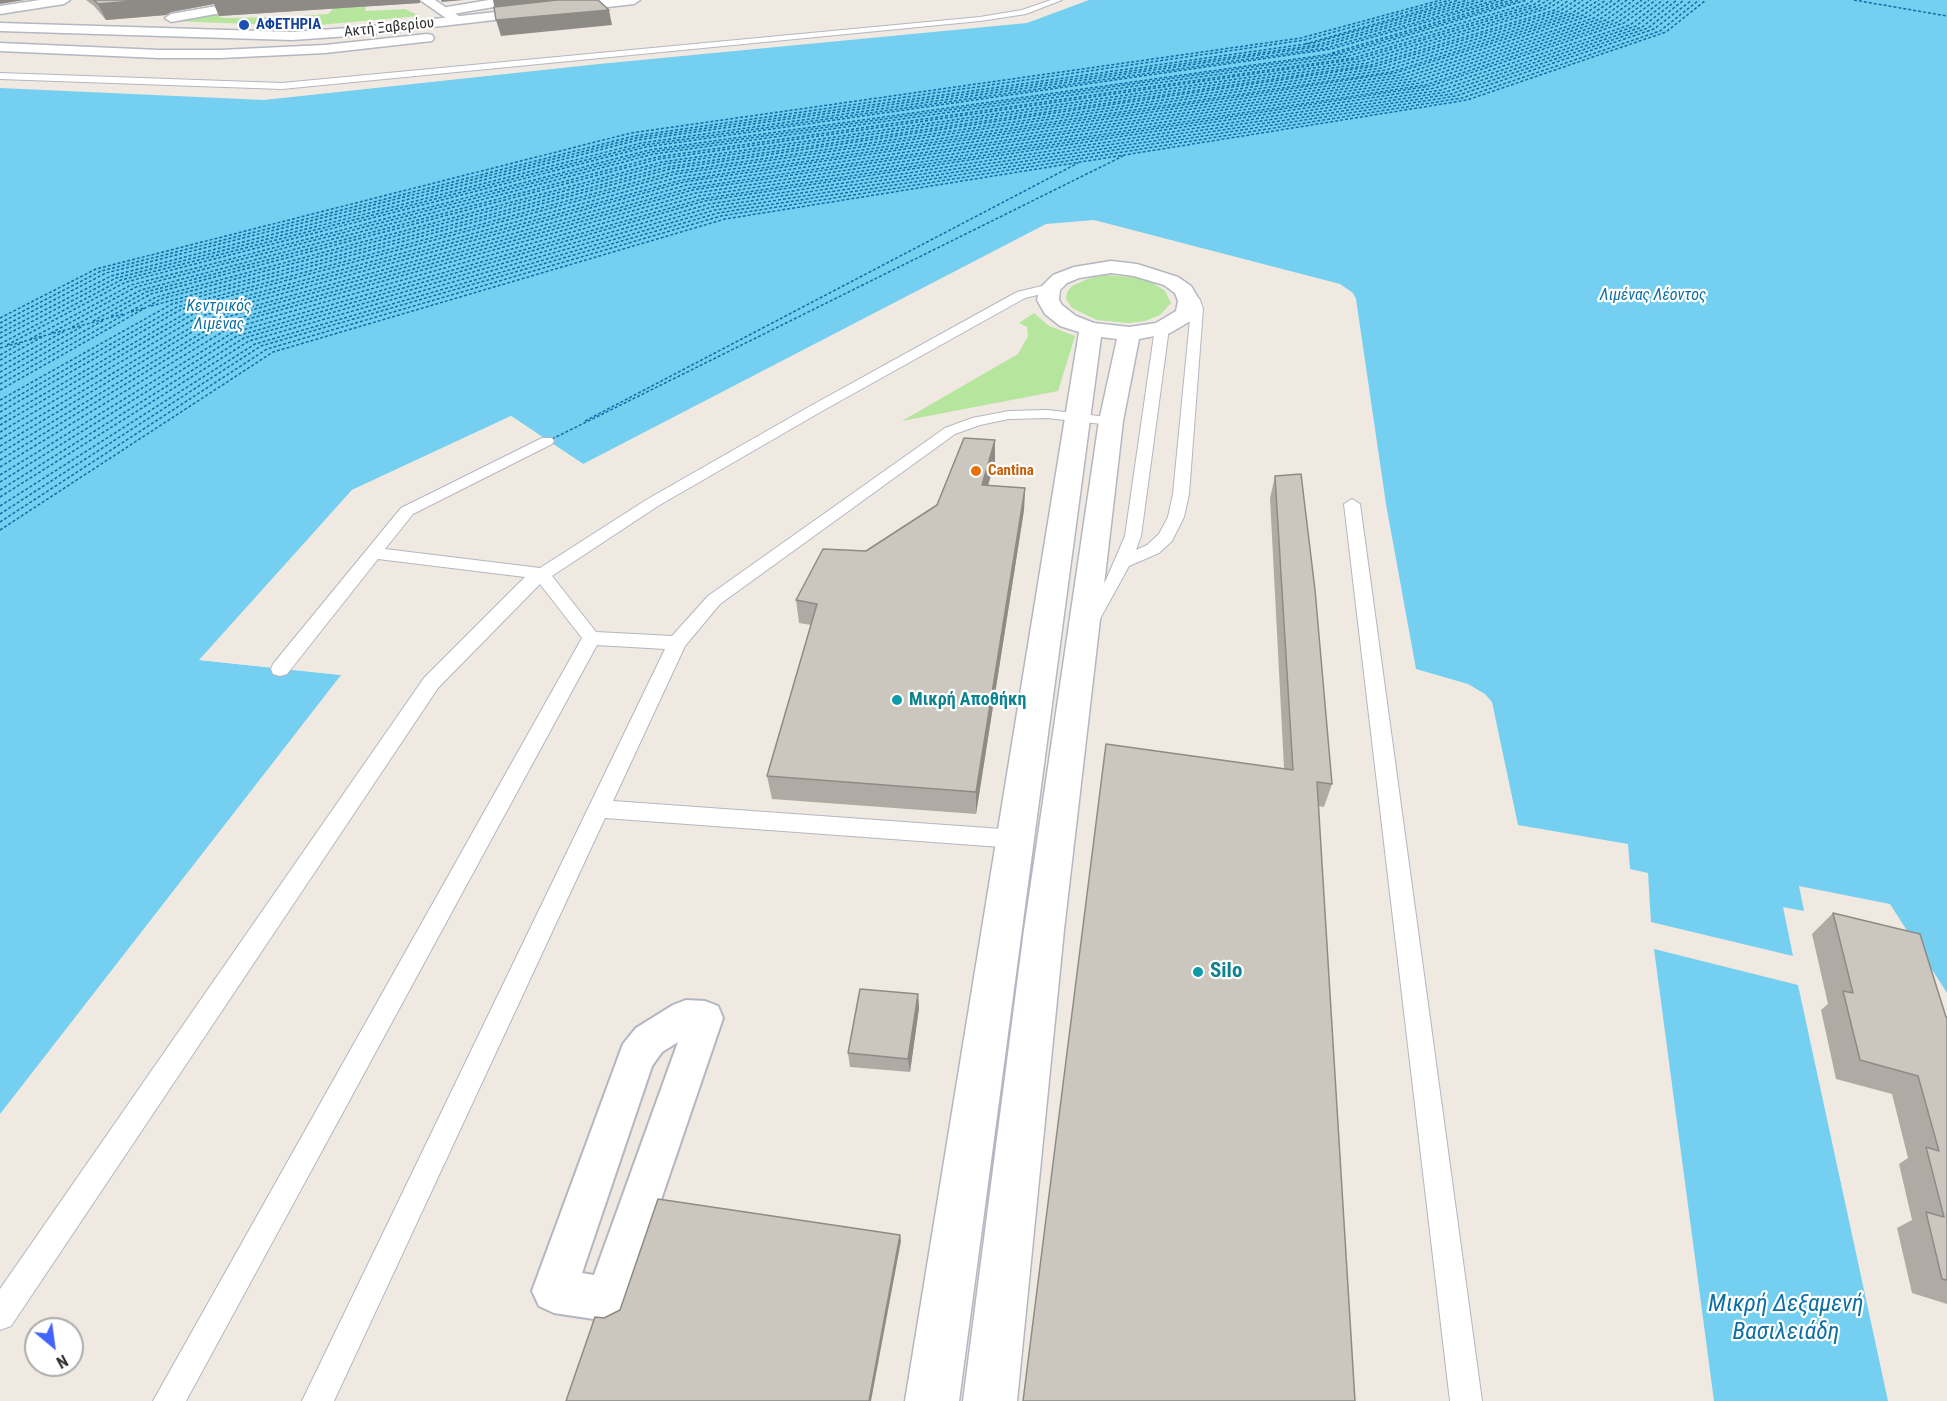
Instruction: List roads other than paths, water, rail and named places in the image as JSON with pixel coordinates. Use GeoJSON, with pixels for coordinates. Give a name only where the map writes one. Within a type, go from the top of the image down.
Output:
{"type":"FeatureCollection","features":[{"type":"Feature","properties":{"kind":"street"},"geometry":{"type":"LineString","coordinates":[[0,10],[64,0]]}},
{"type":"Feature","properties":{"kind":"street"},"geometry":{"type":"LineString","coordinates":[[185,0],[200,11]]}},
{"type":"Feature","properties":{"kind":"street"},"geometry":{"type":"LineString","coordinates":[[171,18],[271,0]]}},
{"type":"Feature","properties":{"kind":"street"},"geometry":{"type":"LineString","coordinates":[[429,0],[453,16],[511,0]]}},
{"type":"Feature","properties":{"kind":"street","name":"Ακτή Ξαβερίου"},"geometry":{"type":"LineString","coordinates":[[0,21],[278,30],[353,27],[595,0]]}},
{"type":"Feature","properties":{"kind":"street","name":"Ακτή Ξαβερίου"},"geometry":{"type":"LineString","coordinates":[[0,27],[274,36],[363,31],[453,16],[633,0]]}},
{"type":"Feature","properties":{"kind":"street"},"geometry":{"type":"LineString","coordinates":[[0,48],[220,54],[325,50],[427,38]]}},
{"type":"Feature","properties":{"kind":"street"},"geometry":{"type":"LineString","coordinates":[[1111,267],[1156,274],[1171,280],[1184,290],[1189,301],[1186,314],[1145,331],[1091,329],[1068,321],[1053,309],[1048,300],[1050,288],[1060,279],[1074,273],[1111,267]]}},
{"type":"Feature","properties":{"kind":"street"},"geometry":{"type":"LineString","coordinates":[[990,1401],[1044,930],[1084,634],[1094,419],[1091,329]]}},
{"type":"Feature","properties":{"kind":"street"},"geometry":{"type":"LineString","coordinates":[[932,1401],[1015,838],[1094,419],[1145,331]]}},
{"type":"Feature","properties":{"kind":"street"},"geometry":{"type":"LineString","coordinates":[[686,1017],[705,1018],[606,1299],[554,1291],[636,1057],[649,1040],[686,1017]]}},
{"type":"Feature","properties":{"kind":"lane"},"geometry":{"type":"LineString","coordinates":[[0,76],[282,86],[980,19],[1023,12],[1058,0]]}},
{"type":"Feature","properties":{"kind":"lane"},"geometry":{"type":"LineString","coordinates":[[0,1316],[431,683],[532,582],[652,503],[819,407],[1021,295],[1050,288]]}},
{"type":"Feature","properties":{"kind":"lane"},"geometry":{"type":"LineString","coordinates":[[1122,563],[1152,549],[1166,537],[1176,517],[1181,494],[1197,309],[1196,303],[1184,290]]}},
{"type":"Feature","properties":{"kind":"lane"},"geometry":{"type":"LineString","coordinates":[[1084,634],[1122,563],[1133,536],[1145,331]]}},
{"type":"Feature","properties":{"kind":"lane"},"geometry":{"type":"LineString","coordinates":[[318,1401],[677,643],[714,600],[950,431],[977,421],[1009,415],[1047,414],[1094,419]]}},
{"type":"Feature","properties":{"kind":"lane"},"geometry":{"type":"LineString","coordinates":[[280,669],[407,511],[547,441]]}},
{"type":"Feature","properties":{"kind":"lane"},"geometry":{"type":"LineString","coordinates":[[1352,504],[1466,1401]]}},
{"type":"Feature","properties":{"kind":"lane"},"geometry":{"type":"LineString","coordinates":[[374,554],[542,574],[591,638],[677,643]]}},
{"type":"Feature","properties":{"kind":"lane"},"geometry":{"type":"LineString","coordinates":[[169,1401],[591,638]]}},
{"type":"Feature","properties":{"kind":"lane"},"geometry":{"type":"LineString","coordinates":[[600,809],[1015,838]]}},
{"type":"Feature","properties":{"kind":"water"},"geometry":{"type":"Polygon","coordinates":[[[1089,0],[1947,0],[1947,993],[1890,904],[1799,886],[1804,911],[1783,907],[1793,956],[1651,922],[1648,873],[1630,869],[1628,844],[1518,825],[1492,702],[1485,694],[1468,684],[1416,669],[1386,504],[1356,299],[1353,293],[1340,284],[1094,220],[1046,224],[583,464],[511,416],[352,490],[200,660],[341,675],[0,1114],[0,88],[264,100],[599,64],[1027,23],[1089,0]]]}},
{"type":"Feature","properties":{"kind":"water","name":"Μικρή Δεξαμενή Βασιλειάδη"},"geometry":{"type":"Polygon","coordinates":[[[1654,949],[1798,985],[1888,1401],[1714,1401],[1654,949]]]}},
{"type":"Feature","properties":{"kind":"place","name":"ΑΦΕΤΗΡΙΑ"},"geometry":{"type":"Point","coordinates":[244,25]}},
{"type":"Feature","properties":{"kind":"place","name":"Cantina"},"geometry":{"type":"Point","coordinates":[976,471]}},
{"type":"Feature","properties":{"kind":"place","name":"Μικρή Αποθήκη"},"geometry":{"type":"Point","coordinates":[897,700]}},
{"type":"Feature","properties":{"kind":"place","name":"Silo"},"geometry":{"type":"Point","coordinates":[1198,972]}},
{"type":"Feature","properties":{"kind":"water label","name":"Λιμένας Λέοντος"},"geometry":{"type":"Point","coordinates":[1653,296]}},
{"type":"Feature","properties":{"kind":"water label","name":"Κεντρικός Λιμένας"},"geometry":{"type":"Point","coordinates":[219,316]}}]}
